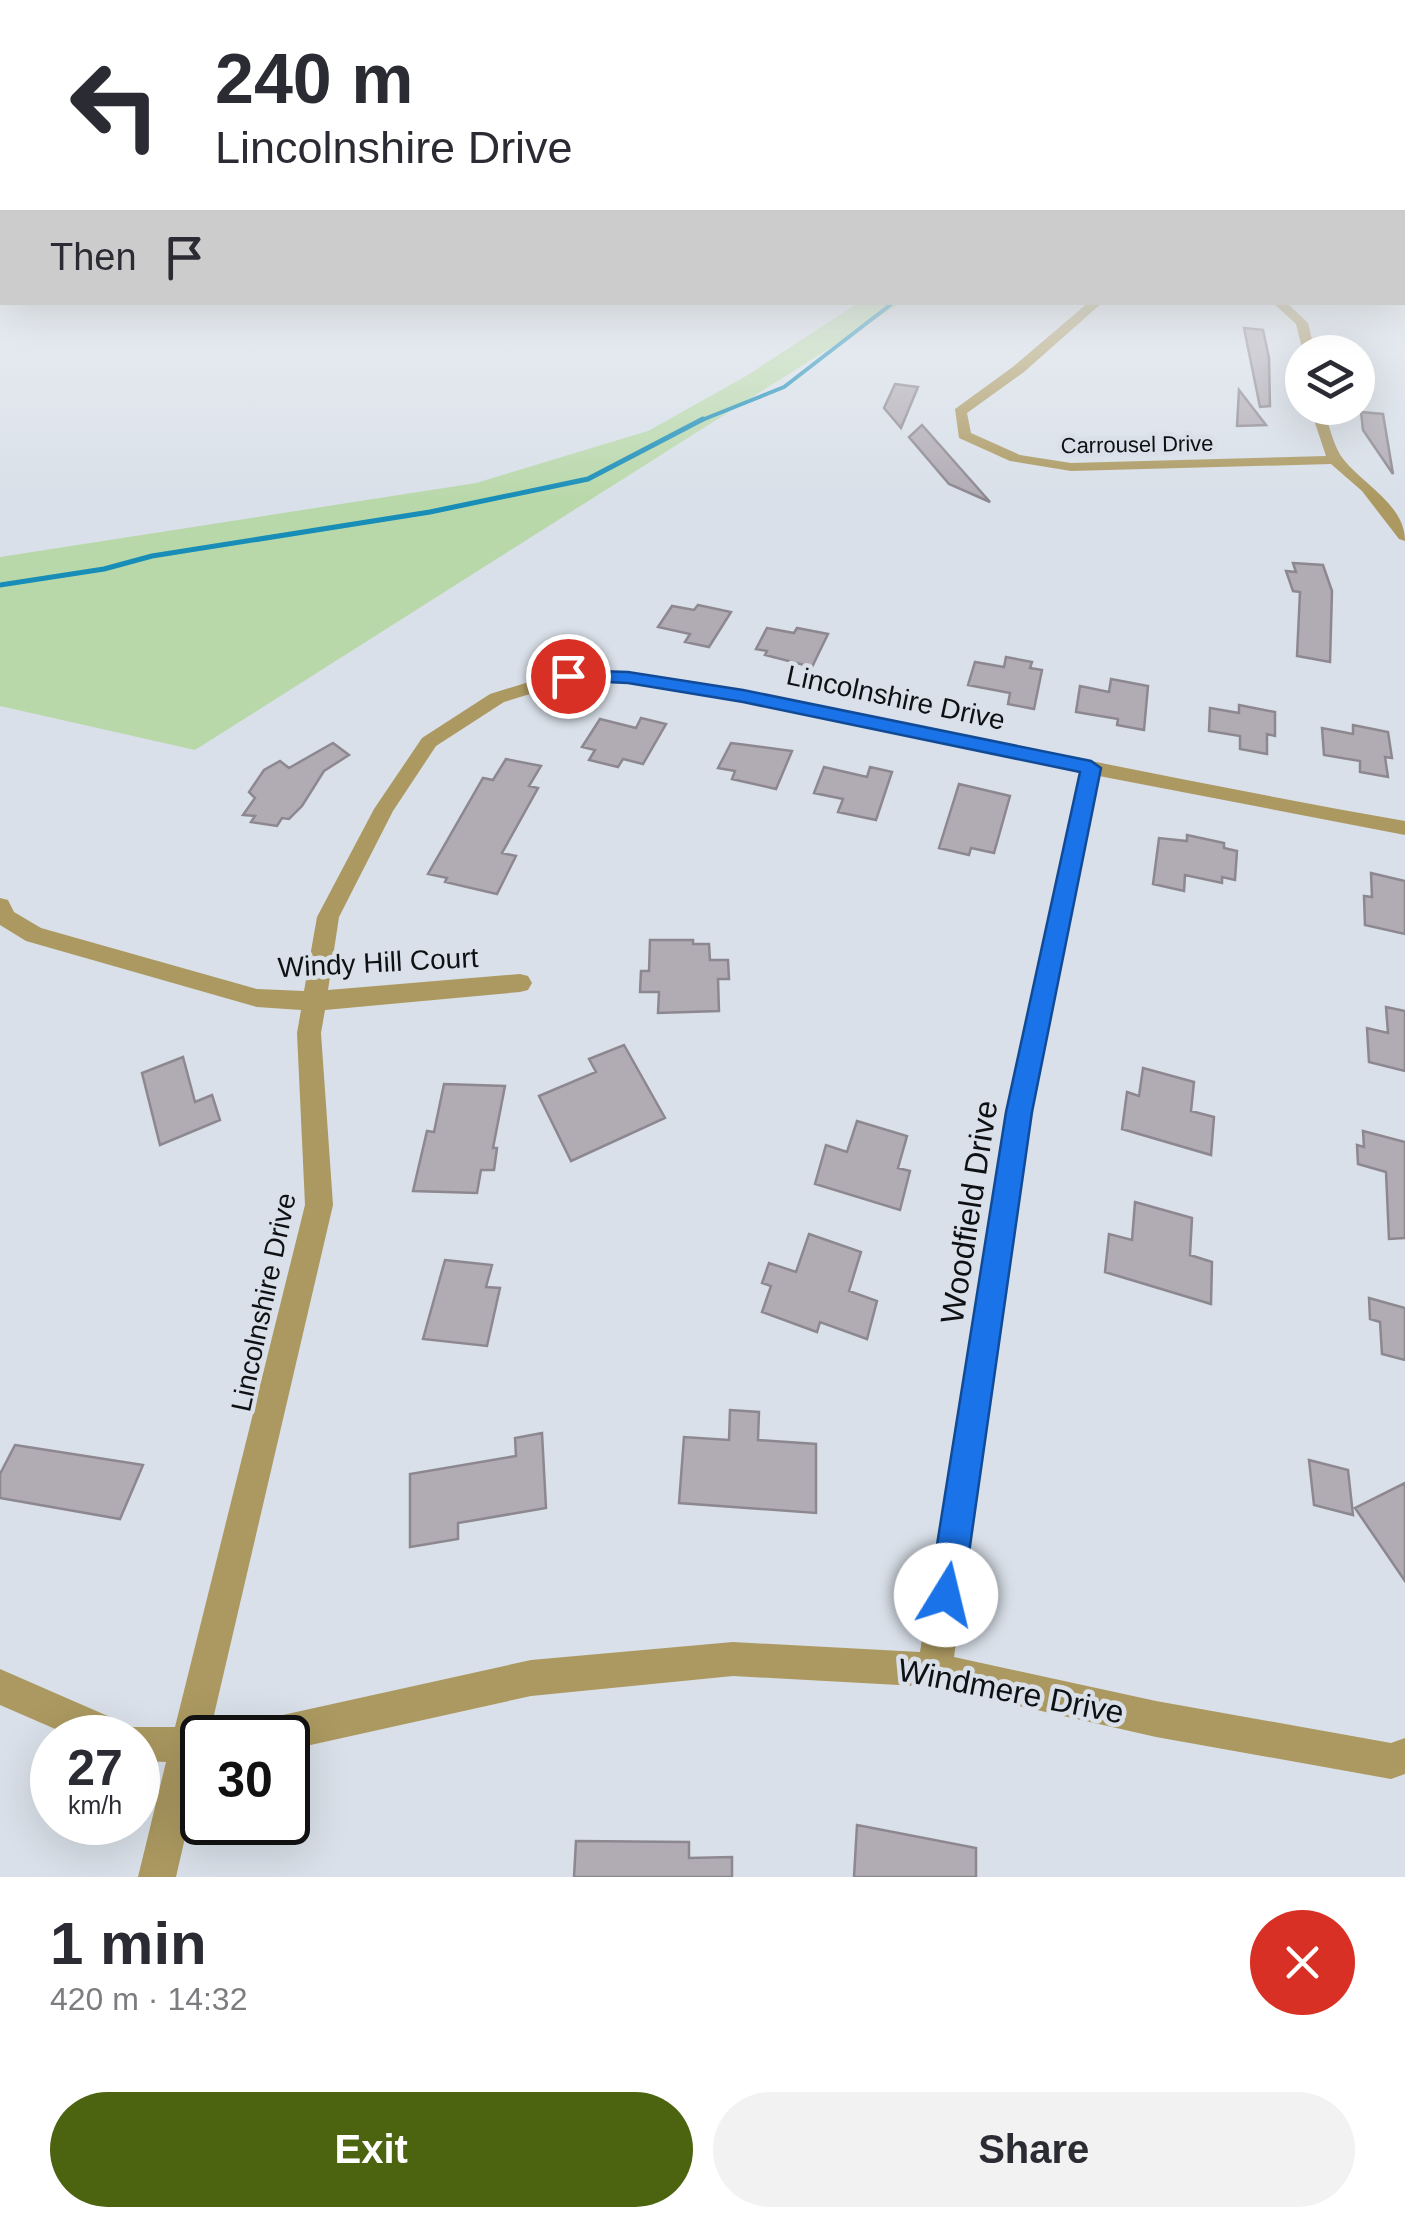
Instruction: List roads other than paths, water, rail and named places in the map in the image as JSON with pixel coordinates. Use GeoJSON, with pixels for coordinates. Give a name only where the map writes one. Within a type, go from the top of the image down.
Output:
{"type":"FeatureCollection","features":[{"type":"Feature","properties":{"kind":"street","name":"Carrousel Drive"},"geometry":{"type":"LineString","coordinates":[[1071,325],[960,412],[964,435],[991,452],[1034,464],[1071,467],[1335,460]]}},
{"type":"Feature","properties":{"kind":"street"},"geometry":{"type":"LineString","coordinates":[[1324,425],[1335,460],[1367,488],[1405,536]]}},
{"type":"Feature","properties":{"kind":"street","name":"Lincolnshire Drive"},"geometry":{"type":"LineString","coordinates":[[202,1715],[320,1205],[309,1033],[328,917],[384,809],[429,742],[497,698],[568,676],[628,677],[743,696],[1405,828]]}},
{"type":"Feature","properties":{"kind":"street","name":"Woodfield Drive"},"geometry":{"type":"LineString","coordinates":[[935,1670],[1019,1112],[1091,768]]}},
{"type":"Feature","properties":{"kind":"street","name":"Windy Hill Court"},"geometry":{"type":"LineString","coordinates":[[0,906],[6,918],[34,935],[258,998],[314,1001],[520,982]]}},
{"type":"Feature","properties":{"kind":"street","name":"Windmere Drive"},"geometry":{"type":"LineString","coordinates":[[310,1727],[530,1678],[733,1659],[935,1670],[1156,1719],[1391,1761],[1405,1756]]}},
{"type":"Feature","properties":{"kind":"street"},"geometry":{"type":"LineString","coordinates":[[0,1688],[65,1715]]}},
{"type":"Feature","properties":{"kind":"street","name":"Lincolnshire Drive"},"geometry":{"type":"LineString","coordinates":[[157,1877],[180,1798]]}},
{"type":"Feature","properties":{"kind":"waterway"},"geometry":{"type":"LineString","coordinates":[[698,422],[784,387],[865,325]]}},
{"type":"Feature","properties":{"kind":"waterway"},"geometry":{"type":"LineString","coordinates":[[698,422],[703,419]]}},
{"type":"Feature","properties":{"kind":"waterway"},"geometry":{"type":"LineString","coordinates":[[0,585],[104,569],[152,556],[430,512],[588,479],[698,422]]}}]}
